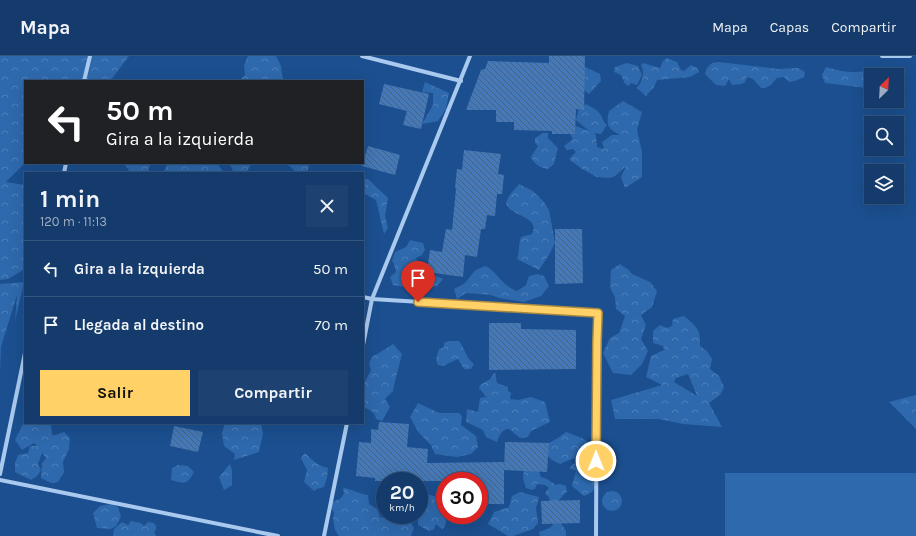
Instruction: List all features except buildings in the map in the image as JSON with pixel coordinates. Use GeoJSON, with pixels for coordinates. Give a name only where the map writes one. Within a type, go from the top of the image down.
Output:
{"type":"FeatureCollection","features":[{"type":"Feature","properties":{"kind":"street"},"geometry":{"type":"LineString","coordinates":[[84,80],[90,56]]}},
{"type":"Feature","properties":{"kind":"street"},"geometry":{"type":"LineString","coordinates":[[362,56],[461,81]]}},
{"type":"Feature","properties":{"kind":"street"},"geometry":{"type":"LineString","coordinates":[[364,340],[372,299],[470,56]]}},
{"type":"Feature","properties":{"kind":"street"},"geometry":{"type":"LineString","coordinates":[[882,56],[910,56]]}},
{"type":"Feature","properties":{"kind":"street"},"geometry":{"type":"LineString","coordinates":[[364,297],[372,299],[598,313],[596,536]]}},
{"type":"Feature","properties":{"kind":"street"},"geometry":{"type":"LineString","coordinates":[[0,474],[24,359]]}},
{"type":"Feature","properties":{"kind":"street"},"geometry":{"type":"LineString","coordinates":[[324,536],[347,424]]}},
{"type":"Feature","properties":{"kind":"street"},"geometry":{"type":"LineString","coordinates":[[0,480],[278,536]]}},
{"type":"Feature","properties":{"kind":"green space"},"geometry":{"type":"Polygon","coordinates":[[[0,56],[129,56],[111,80],[24,80],[24,164],[6,182],[24,185],[23,270],[8,279],[0,280],[0,56]]]}},
{"type":"Feature","properties":{"kind":"green space"},"geometry":{"type":"Polygon","coordinates":[[[248,56],[276,56],[281,66],[283,80],[240,80],[245,75],[244,65],[248,56]]]}},
{"type":"Feature","properties":{"kind":"green space"},"geometry":{"type":"Polygon","coordinates":[[[667,58],[677,62],[681,70],[684,71],[691,65],[697,68],[699,72],[690,77],[657,80],[654,87],[646,96],[637,88],[643,77],[641,65],[643,63],[660,68],[663,61],[667,58]]]}},
{"type":"Feature","properties":{"kind":"green space"},"geometry":{"type":"Polygon","coordinates":[[[719,62],[778,69],[798,68],[805,72],[804,77],[795,81],[789,82],[784,77],[777,78],[771,85],[765,88],[761,88],[753,79],[747,77],[745,82],[742,84],[732,85],[729,79],[725,86],[716,85],[705,74],[707,68],[712,63],[719,62]]]}},
{"type":"Feature","properties":{"kind":"green space"},"geometry":{"type":"Polygon","coordinates":[[[627,63],[638,66],[642,75],[637,85],[631,83],[629,86],[625,84],[621,75],[614,72],[615,67],[627,63]]]}},
{"type":"Feature","properties":{"kind":"green space"},"geometry":{"type":"Polygon","coordinates":[[[585,67],[600,74],[601,81],[589,94],[573,81],[585,67]]]}},
{"type":"Feature","properties":{"kind":"green space"},"geometry":{"type":"Polygon","coordinates":[[[826,67],[850,72],[864,71],[864,88],[825,83],[822,75],[826,67]]]}},
{"type":"Feature","properties":{"kind":"green space"},"geometry":{"type":"Polygon","coordinates":[[[425,82],[449,93],[446,109],[438,121],[422,124],[433,105],[433,93],[422,92],[425,82]]]}},
{"type":"Feature","properties":{"kind":"green space"},"geometry":{"type":"Polygon","coordinates":[[[623,101],[642,112],[637,130],[642,152],[642,177],[625,188],[621,177],[626,166],[615,176],[609,178],[597,177],[582,169],[569,159],[576,152],[573,149],[567,150],[564,146],[573,139],[568,131],[573,125],[589,131],[576,120],[579,108],[586,104],[594,108],[601,115],[607,125],[601,134],[594,133],[596,135],[597,147],[604,149],[602,142],[612,135],[620,135],[608,126],[608,120],[609,111],[623,101]]]}},
{"type":"Feature","properties":{"kind":"green space"},"geometry":{"type":"Polygon","coordinates":[[[543,133],[548,133],[548,138],[558,148],[554,164],[548,169],[538,165],[531,157],[538,146],[535,143],[535,138],[543,133]]]}},
{"type":"Feature","properties":{"kind":"green space"},"geometry":{"type":"Polygon","coordinates":[[[124,164],[151,164],[148,170],[149,172],[128,172],[129,170],[124,164]]]}},
{"type":"Feature","properties":{"kind":"green space"},"geometry":{"type":"Polygon","coordinates":[[[168,164],[218,164],[223,172],[164,172],[168,164]]]}},
{"type":"Feature","properties":{"kind":"green space"},"geometry":{"type":"Polygon","coordinates":[[[230,164],[251,164],[247,172],[234,172],[230,164]]]}},
{"type":"Feature","properties":{"kind":"green space"},"geometry":{"type":"Polygon","coordinates":[[[285,164],[310,164],[307,172],[295,172],[290,166],[285,164]]]}},
{"type":"Feature","properties":{"kind":"green space"},"geometry":{"type":"Polygon","coordinates":[[[364,179],[368,179],[388,198],[385,216],[388,228],[384,234],[376,200],[364,194],[364,179]]]}},
{"type":"Feature","properties":{"kind":"green space"},"geometry":{"type":"Polygon","coordinates":[[[519,184],[533,191],[544,202],[549,210],[555,243],[539,270],[517,259],[521,237],[532,234],[534,229],[531,222],[511,210],[506,204],[509,196],[519,184]]]}},
{"type":"Feature","properties":{"kind":"green space"},"geometry":{"type":"Polygon","coordinates":[[[410,240],[423,243],[425,250],[421,256],[417,257],[416,259],[418,261],[416,269],[418,274],[425,274],[427,272],[443,279],[437,286],[428,288],[422,295],[417,294],[411,288],[393,285],[390,277],[396,272],[392,261],[395,252],[406,247],[410,240]]]}},
{"type":"Feature","properties":{"kind":"green space"},"geometry":{"type":"Polygon","coordinates":[[[620,264],[632,274],[650,282],[657,291],[652,307],[641,315],[646,325],[641,339],[648,351],[642,364],[631,375],[613,373],[603,353],[610,338],[619,333],[625,316],[616,309],[615,297],[610,288],[611,270],[620,264]]]}},
{"type":"Feature","properties":{"kind":"green space"},"geometry":{"type":"Polygon","coordinates":[[[486,266],[507,286],[517,291],[526,285],[529,276],[538,274],[544,276],[549,286],[541,296],[524,302],[499,298],[491,295],[466,293],[457,299],[454,289],[465,283],[476,270],[486,266]]]}},
{"type":"Feature","properties":{"kind":"green space"},"geometry":{"type":"Polygon","coordinates":[[[24,282],[15,321],[17,295],[1,347],[0,371],[0,284],[24,282]]]}},
{"type":"Feature","properties":{"kind":"green space"},"geometry":{"type":"Polygon","coordinates":[[[684,316],[695,325],[700,336],[700,346],[707,351],[712,359],[710,369],[719,376],[724,387],[720,395],[709,403],[722,427],[683,424],[659,419],[615,419],[611,400],[662,385],[646,377],[651,356],[664,350],[663,346],[653,343],[653,331],[660,325],[667,328],[672,326],[673,319],[684,316]],[[688,374],[676,378],[674,382],[697,396],[688,374]]]}},
{"type":"Feature","properties":{"kind":"green space"},"geometry":{"type":"Polygon","coordinates":[[[449,341],[459,341],[469,359],[474,364],[471,369],[464,369],[458,359],[443,366],[438,365],[436,360],[439,349],[444,347],[444,343],[449,341]]]}},
{"type":"Feature","properties":{"kind":"green space"},"geometry":{"type":"Polygon","coordinates":[[[393,344],[402,354],[393,391],[385,399],[390,407],[382,421],[376,419],[370,410],[364,407],[364,384],[371,370],[369,363],[373,356],[393,344]]]}},
{"type":"Feature","properties":{"kind":"green space"},"geometry":{"type":"Polygon","coordinates":[[[495,372],[497,383],[508,387],[508,391],[511,393],[510,399],[518,400],[531,397],[545,402],[550,422],[531,431],[528,437],[520,438],[509,429],[504,430],[497,442],[486,437],[483,430],[466,422],[467,409],[478,412],[480,398],[486,397],[479,388],[480,385],[490,379],[495,372]]]}},
{"type":"Feature","properties":{"kind":"green space"},"geometry":{"type":"Polygon","coordinates":[[[916,395],[916,429],[889,402],[916,395]]]}},
{"type":"Feature","properties":{"kind":"green space"},"geometry":{"type":"Polygon","coordinates":[[[418,403],[439,413],[459,413],[462,416],[461,425],[476,436],[478,447],[471,454],[457,457],[435,454],[431,445],[419,433],[410,417],[418,403]]]}},
{"type":"Feature","properties":{"kind":"green space"},"geometry":{"type":"Polygon","coordinates":[[[24,422],[24,424],[51,424],[52,435],[64,432],[70,438],[69,449],[63,462],[64,472],[58,482],[51,483],[41,478],[42,463],[46,458],[42,453],[38,464],[41,470],[37,476],[31,480],[15,472],[15,463],[18,455],[28,453],[30,446],[37,446],[34,443],[22,450],[15,440],[24,422]]]}},
{"type":"Feature","properties":{"kind":"green space"},"geometry":{"type":"Polygon","coordinates":[[[225,424],[261,424],[263,433],[259,452],[234,460],[235,454],[224,446],[222,433],[225,424]]]}},
{"type":"Feature","properties":{"kind":"green space"},"geometry":{"type":"Polygon","coordinates":[[[566,432],[588,442],[598,438],[604,461],[600,471],[605,473],[592,492],[584,496],[572,486],[576,471],[569,468],[576,462],[574,458],[560,464],[553,461],[547,452],[547,444],[566,432]]]}},
{"type":"Feature","properties":{"kind":"green space"},"geometry":{"type":"Polygon","coordinates":[[[305,453],[318,464],[328,468],[324,487],[314,491],[304,482],[307,470],[301,458],[305,453]]]}},
{"type":"Feature","properties":{"kind":"green space"},"geometry":{"type":"Polygon","coordinates":[[[230,464],[232,470],[232,485],[224,490],[219,477],[230,464]]]}},
{"type":"Feature","properties":{"kind":"green space"},"geometry":{"type":"Polygon","coordinates":[[[178,465],[188,466],[194,472],[187,481],[183,483],[171,480],[172,468],[178,465]]]}},
{"type":"Feature","properties":{"kind":"green space"},"geometry":{"type":"Polygon","coordinates":[[[524,467],[539,471],[541,477],[556,485],[560,484],[566,486],[567,492],[557,503],[550,503],[549,497],[545,494],[549,488],[545,485],[537,484],[535,489],[532,490],[526,488],[523,479],[524,467]]]}},
{"type":"Feature","properties":{"kind":"green space"},"geometry":{"type":"Polygon","coordinates":[[[725,473],[916,473],[916,536],[725,536],[725,473]]]}},
{"type":"Feature","properties":{"kind":"green space"},"geometry":{"type":"Polygon","coordinates":[[[343,488],[368,495],[369,504],[376,508],[376,524],[412,524],[414,528],[411,536],[339,536],[335,530],[333,519],[334,513],[329,503],[340,499],[344,494],[343,488]]]}},
{"type":"Feature","properties":{"kind":"green space"},"geometry":{"type":"Polygon","coordinates":[[[612,491],[619,494],[622,501],[619,508],[612,511],[605,508],[602,501],[605,494],[612,491]]]}},
{"type":"Feature","properties":{"kind":"green space"},"geometry":{"type":"Polygon","coordinates":[[[520,492],[539,497],[536,508],[538,523],[533,529],[513,536],[508,536],[488,524],[494,512],[509,507],[512,496],[520,492]]]}},
{"type":"Feature","properties":{"kind":"green space"},"geometry":{"type":"Polygon","coordinates":[[[428,494],[436,497],[436,524],[434,529],[429,531],[418,525],[428,524],[428,494]]]}},
{"type":"Feature","properties":{"kind":"green space"},"geometry":{"type":"Polygon","coordinates":[[[111,504],[118,507],[121,517],[116,526],[111,529],[97,528],[93,513],[100,506],[111,504]]]}},
{"type":"Feature","properties":{"kind":"green space"},"geometry":{"type":"Polygon","coordinates":[[[131,521],[141,523],[144,526],[148,522],[154,523],[156,526],[156,530],[154,532],[156,536],[113,536],[114,529],[122,522],[128,525],[131,521]]]}},
{"type":"Feature","properties":{"kind":"green space"},"geometry":{"type":"Polygon","coordinates":[[[555,522],[560,522],[566,531],[566,536],[540,536],[539,532],[550,528],[555,522]]]}},
{"type":"Feature","properties":{"kind":"green space"},"geometry":{"type":"Polygon","coordinates":[[[436,524],[445,524],[442,529],[436,524]]]}},
{"type":"Feature","properties":{"kind":"route"},"geometry":{"type":"LineString","coordinates":[[418,302],[598,313],[596,461]]}}]}
